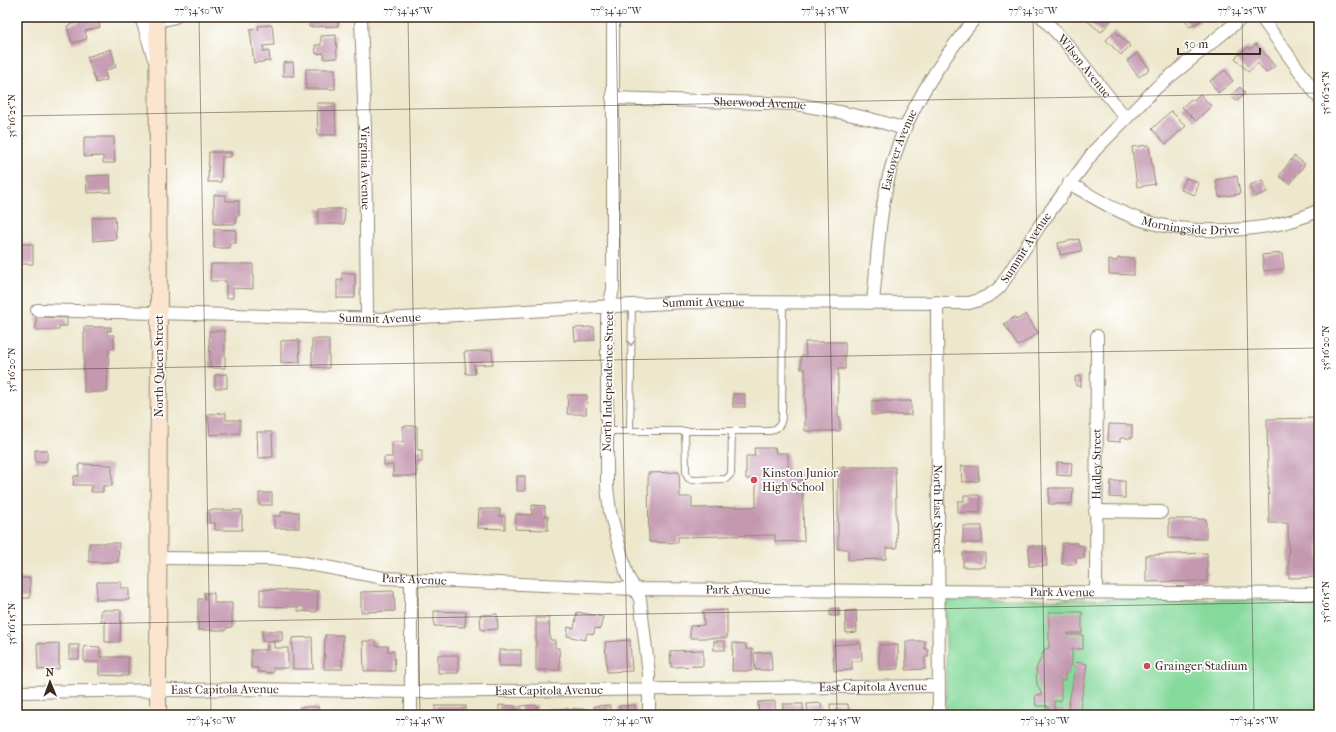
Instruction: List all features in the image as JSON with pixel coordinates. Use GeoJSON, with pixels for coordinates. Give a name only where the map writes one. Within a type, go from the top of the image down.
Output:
{"type":"FeatureCollection","features":[{"type":"Feature","properties":{"kind":"main road","name":"North Queen Street"},"geometry":{"type":"LineString","coordinates":[[158,715],[160,558],[157,66],[166,18]]}},
{"type":"Feature","properties":{"kind":"street"},"geometry":{"type":"LineString","coordinates":[[141,17],[157,66]]}},
{"type":"Feature","properties":{"kind":"street","name":"Virginia Avenue"},"geometry":{"type":"LineString","coordinates":[[361,17],[365,130],[367,318]]}},
{"type":"Feature","properties":{"kind":"street","name":"North Independence Street"},"geometry":{"type":"LineString","coordinates":[[612,17],[613,289],[607,316],[606,487],[610,512],[627,575],[640,599],[649,689],[649,715]]}},
{"type":"Feature","properties":{"kind":"street","name":"Eastover Avenue"},"geometry":{"type":"LineString","coordinates":[[873,302],[880,224],[893,159],[904,129],[949,52],[976,17]]}},
{"type":"Feature","properties":{"kind":"street","name":"Wilson Avenue"},"geometry":{"type":"LineString","coordinates":[[1042,17],[1066,43],[1125,117]]}},
{"type":"Feature","properties":{"kind":"street","name":"Summit Avenue"},"geometry":{"type":"LineString","coordinates":[[37,310],[386,319],[610,304],[686,302],[969,303],[981,300],[993,293],[1005,280],[1069,183],[1095,150],[1125,117],[1157,87],[1243,17]]}},
{"type":"Feature","properties":{"kind":"street"},"geometry":{"type":"LineString","coordinates":[[1261,17],[1319,98]]}},
{"type":"Feature","properties":{"kind":"street","name":"Sherwood Avenue"},"geometry":{"type":"LineString","coordinates":[[612,98],[795,104],[886,122],[904,129]]}},
{"type":"Feature","properties":{"kind":"street","name":"Morningside Drive"},"geometry":{"type":"LineString","coordinates":[[1069,183],[1103,203],[1145,221],[1178,228],[1209,230],[1262,227],[1295,220],[1319,210]]}},
{"type":"Feature","properties":{"kind":"street","name":"North East Street"},"geometry":{"type":"LineString","coordinates":[[937,302],[939,715]]}},
{"type":"Feature","properties":{"kind":"street","name":"Hadley Street"},"geometry":{"type":"LineString","coordinates":[[1096,592],[1095,511],[1097,336]]}},
{"type":"Feature","properties":{"kind":"street"},"geometry":{"type":"LineString","coordinates":[[1095,511],[1161,512]]}},
{"type":"Feature","properties":{"kind":"street","name":"Park Avenue"},"geometry":{"type":"LineString","coordinates":[[160,558],[269,559],[299,562],[384,578],[634,589],[938,590],[1319,594]]}},
{"type":"Feature","properties":{"kind":"street"},"geometry":{"type":"LineString","coordinates":[[411,579],[411,715]]}},
{"type":"Feature","properties":{"kind":"street","name":"East Capitola Avenue"},"geometry":{"type":"LineString","coordinates":[[17,692],[254,689],[410,692],[939,686]]}},
{"type":"Feature","properties":{"kind":"lane"},"geometry":{"type":"LineString","coordinates":[[607,431],[770,431],[778,428],[782,423],[783,302]]}},
{"type":"Feature","properties":{"kind":"lane"},"geometry":{"type":"LineString","coordinates":[[630,431],[632,304]]}},
{"type":"Feature","properties":{"kind":"lane"},"geometry":{"type":"LineString","coordinates":[[685,431],[686,473],[688,478],[692,480],[726,479],[732,474],[732,431]]}},
{"type":"Feature","properties":{"kind":"green space"},"geometry":{"type":"Polygon","coordinates":[[[946,599],[1319,600],[1319,701],[1316,715],[946,715],[946,599]]]}},
{"type":"Feature","properties":{"kind":"building"},"geometry":{"type":"Polygon","coordinates":[[[78,17],[97,17],[100,27],[85,31],[87,39],[72,43],[67,26],[79,22],[78,17]]]}},
{"type":"Feature","properties":{"kind":"building"},"geometry":{"type":"Polygon","coordinates":[[[309,17],[338,17],[338,26],[309,27],[309,17]]]}},
{"type":"Feature","properties":{"kind":"building"},"geometry":{"type":"Polygon","coordinates":[[[1086,17],[1106,17],[1111,21],[1101,32],[1085,19],[1086,17]]]}},
{"type":"Feature","properties":{"kind":"building"},"geometry":{"type":"Polygon","coordinates":[[[1184,17],[1199,17],[1201,21],[1190,27],[1184,17]]]}},
{"type":"Feature","properties":{"kind":"building"},"geometry":{"type":"Polygon","coordinates":[[[272,25],[274,45],[263,46],[264,52],[269,51],[270,61],[254,63],[250,30],[259,29],[258,26],[272,25]]]}},
{"type":"Feature","properties":{"kind":"building"},"geometry":{"type":"Polygon","coordinates":[[[1115,31],[1130,46],[1121,55],[1106,40],[1115,31]]]}},
{"type":"Feature","properties":{"kind":"building"},"geometry":{"type":"Polygon","coordinates":[[[336,35],[337,58],[324,59],[324,53],[316,54],[315,45],[321,45],[321,36],[336,35]]]}},
{"type":"Feature","properties":{"kind":"building"},"geometry":{"type":"Polygon","coordinates":[[[1256,44],[1275,66],[1266,73],[1258,63],[1248,72],[1235,58],[1248,47],[1250,49],[1256,44]]]}},
{"type":"Feature","properties":{"kind":"building"},"geometry":{"type":"Polygon","coordinates":[[[111,49],[116,67],[105,71],[107,80],[96,83],[87,57],[111,49]]]}},
{"type":"Feature","properties":{"kind":"building"},"geometry":{"type":"Polygon","coordinates":[[[1137,53],[1150,69],[1139,77],[1127,61],[1137,53]]]}},
{"type":"Feature","properties":{"kind":"building"},"geometry":{"type":"Polygon","coordinates":[[[293,62],[294,76],[283,76],[283,63],[293,62]]]}},
{"type":"Feature","properties":{"kind":"building"},"geometry":{"type":"Polygon","coordinates":[[[306,69],[335,69],[335,89],[306,89],[306,69]]]}},
{"type":"Feature","properties":{"kind":"building"},"geometry":{"type":"Polygon","coordinates":[[[1225,70],[1233,81],[1218,93],[1210,81],[1225,70]]]}},
{"type":"Feature","properties":{"kind":"building"},"geometry":{"type":"Polygon","coordinates":[[[1240,87],[1245,93],[1236,101],[1231,95],[1240,87]]]}},
{"type":"Feature","properties":{"kind":"building"},"geometry":{"type":"Polygon","coordinates":[[[1200,94],[1211,106],[1196,121],[1182,107],[1191,99],[1193,101],[1200,94]]]}},
{"type":"Feature","properties":{"kind":"building"},"geometry":{"type":"Polygon","coordinates":[[[317,103],[335,103],[336,135],[318,135],[317,103]]]}},
{"type":"Feature","properties":{"kind":"building"},"geometry":{"type":"Polygon","coordinates":[[[1171,111],[1186,126],[1166,144],[1152,129],[1171,111]]]}},
{"type":"Feature","properties":{"kind":"building"},"geometry":{"type":"Polygon","coordinates":[[[84,137],[114,137],[115,163],[103,163],[103,156],[84,157],[84,137]]]}},
{"type":"Feature","properties":{"kind":"building"},"geometry":{"type":"Polygon","coordinates":[[[1149,145],[1155,184],[1137,187],[1132,147],[1149,145]]]}},
{"type":"Feature","properties":{"kind":"building"},"geometry":{"type":"Polygon","coordinates":[[[209,152],[231,152],[231,157],[222,157],[221,182],[208,182],[209,152]]]}},
{"type":"Feature","properties":{"kind":"building"},"geometry":{"type":"Polygon","coordinates":[[[1294,156],[1305,164],[1290,184],[1279,176],[1294,156]]]}},
{"type":"Feature","properties":{"kind":"building"},"geometry":{"type":"Polygon","coordinates":[[[110,175],[111,192],[87,193],[86,176],[110,175]]]}},
{"type":"Feature","properties":{"kind":"building"},"geometry":{"type":"Polygon","coordinates":[[[1237,176],[1240,194],[1219,197],[1216,180],[1237,176]]]}},
{"type":"Feature","properties":{"kind":"building"},"geometry":{"type":"Polygon","coordinates":[[[1186,178],[1199,183],[1195,195],[1181,190],[1186,178]]]}},
{"type":"Feature","properties":{"kind":"building"},"geometry":{"type":"Polygon","coordinates":[[[1263,180],[1267,192],[1255,197],[1250,185],[1263,180]]]}},
{"type":"Feature","properties":{"kind":"building"},"geometry":{"type":"Polygon","coordinates":[[[214,195],[226,195],[226,201],[239,201],[239,216],[236,216],[236,224],[214,224],[214,195]]]}},
{"type":"Feature","properties":{"kind":"building"},"geometry":{"type":"Polygon","coordinates":[[[318,209],[345,209],[344,224],[318,224],[318,209]]]}},
{"type":"Feature","properties":{"kind":"building"},"geometry":{"type":"Polygon","coordinates":[[[115,216],[116,239],[93,241],[92,218],[115,216]]]}},
{"type":"Feature","properties":{"kind":"building"},"geometry":{"type":"Polygon","coordinates":[[[214,229],[236,230],[236,243],[230,243],[230,248],[214,248],[214,229]]]}},
{"type":"Feature","properties":{"kind":"building"},"geometry":{"type":"Polygon","coordinates":[[[1079,239],[1082,251],[1060,255],[1058,243],[1079,239]]]}},
{"type":"Feature","properties":{"kind":"building"},"geometry":{"type":"Polygon","coordinates":[[[21,244],[33,244],[33,264],[17,264],[17,246],[21,246],[21,244]]]}},
{"type":"Feature","properties":{"kind":"building"},"geometry":{"type":"Polygon","coordinates":[[[1282,253],[1284,269],[1264,271],[1262,255],[1282,253]]]}},
{"type":"Feature","properties":{"kind":"building"},"geometry":{"type":"Polygon","coordinates":[[[1118,258],[1134,258],[1134,275],[1109,274],[1109,260],[1117,261],[1118,258]]]}},
{"type":"Feature","properties":{"kind":"building"},"geometry":{"type":"Polygon","coordinates":[[[211,264],[253,264],[253,289],[233,288],[233,298],[226,298],[226,281],[210,281],[211,264]]]}},
{"type":"Feature","properties":{"kind":"building"},"geometry":{"type":"Polygon","coordinates":[[[342,273],[355,273],[355,298],[337,298],[337,280],[342,280],[342,273]]]}},
{"type":"Feature","properties":{"kind":"building"},"geometry":{"type":"Polygon","coordinates":[[[1026,314],[1038,333],[1018,346],[1004,324],[1015,317],[1016,320],[1026,314]]]}},
{"type":"Feature","properties":{"kind":"building"},"geometry":{"type":"Polygon","coordinates":[[[36,317],[67,318],[67,326],[59,326],[59,330],[36,330],[36,317]]]}},
{"type":"Feature","properties":{"kind":"building"},"geometry":{"type":"Polygon","coordinates":[[[84,327],[111,327],[111,331],[107,331],[107,335],[114,335],[114,349],[109,349],[107,392],[84,392],[84,327]]]}},
{"type":"Feature","properties":{"kind":"building"},"geometry":{"type":"Polygon","coordinates":[[[594,327],[595,340],[575,341],[574,328],[594,327]]]}},
{"type":"Feature","properties":{"kind":"building"},"geometry":{"type":"Polygon","coordinates":[[[209,331],[225,331],[225,368],[210,368],[209,331]]]}},
{"type":"Feature","properties":{"kind":"building"},"geometry":{"type":"Polygon","coordinates":[[[312,339],[329,339],[329,368],[312,367],[312,339]]]}},
{"type":"Feature","properties":{"kind":"building"},"geometry":{"type":"Polygon","coordinates":[[[299,340],[300,362],[281,363],[281,341],[299,340]]]}},
{"type":"Feature","properties":{"kind":"building"},"geometry":{"type":"Polygon","coordinates":[[[805,342],[845,342],[845,369],[838,369],[838,417],[840,417],[840,431],[805,431],[805,369],[801,369],[801,356],[806,356],[805,342]]]}},
{"type":"Feature","properties":{"kind":"building"},"geometry":{"type":"Polygon","coordinates":[[[492,350],[493,364],[474,365],[475,374],[466,374],[464,352],[492,350]]]}},
{"type":"Feature","properties":{"kind":"building"},"geometry":{"type":"Polygon","coordinates":[[[227,374],[227,388],[215,388],[215,375],[227,374]]]}},
{"type":"Feature","properties":{"kind":"building"},"geometry":{"type":"Polygon","coordinates":[[[1081,376],[1081,386],[1076,386],[1075,377],[1081,376]]]}},
{"type":"Feature","properties":{"kind":"building"},"geometry":{"type":"Polygon","coordinates":[[[733,394],[745,394],[745,407],[733,407],[733,394]]]}},
{"type":"Feature","properties":{"kind":"building"},"geometry":{"type":"Polygon","coordinates":[[[568,395],[587,395],[586,414],[567,414],[568,395]]]}},
{"type":"Feature","properties":{"kind":"building"},"geometry":{"type":"Polygon","coordinates":[[[872,401],[911,401],[911,415],[872,415],[872,401]]]}},
{"type":"Feature","properties":{"kind":"building"},"geometry":{"type":"Polygon","coordinates":[[[226,413],[226,420],[240,420],[240,433],[210,435],[208,414],[226,413]]]}},
{"type":"Feature","properties":{"kind":"building"},"geometry":{"type":"Polygon","coordinates":[[[1319,418],[1319,577],[1289,578],[1288,523],[1269,523],[1267,419],[1319,418]]]}},
{"type":"Feature","properties":{"kind":"building"},"geometry":{"type":"Polygon","coordinates":[[[1109,424],[1132,425],[1132,438],[1120,438],[1120,442],[1108,441],[1109,424]]]}},
{"type":"Feature","properties":{"kind":"building"},"geometry":{"type":"Polygon","coordinates":[[[403,426],[417,426],[417,450],[422,450],[422,462],[417,462],[417,476],[393,476],[393,465],[384,465],[384,457],[392,457],[392,442],[403,442],[403,426]]]}},
{"type":"Feature","properties":{"kind":"building"},"geometry":{"type":"Polygon","coordinates":[[[257,432],[272,432],[273,457],[258,458],[257,432]]]}},
{"type":"Feature","properties":{"kind":"building"},"geometry":{"type":"Polygon","coordinates":[[[754,448],[775,448],[776,453],[788,453],[788,474],[802,474],[804,541],[775,542],[775,535],[678,537],[678,543],[649,542],[648,473],[679,472],[680,497],[692,497],[692,508],[756,507],[756,479],[746,479],[746,456],[755,456],[754,448]]]}},
{"type":"Feature","properties":{"kind":"building"},"geometry":{"type":"Polygon","coordinates":[[[35,450],[47,450],[47,461],[35,462],[35,450]]]}},
{"type":"Feature","properties":{"kind":"building"},"geometry":{"type":"Polygon","coordinates":[[[1057,462],[1072,463],[1071,476],[1057,475],[1057,462]]]}},
{"type":"Feature","properties":{"kind":"building"},"geometry":{"type":"Polygon","coordinates":[[[79,464],[112,465],[112,486],[103,486],[103,492],[91,492],[91,485],[73,485],[74,476],[79,476],[79,464]]]}},
{"type":"Feature","properties":{"kind":"building"},"geometry":{"type":"Polygon","coordinates":[[[961,466],[978,466],[979,481],[962,482],[961,466]]]}},
{"type":"Feature","properties":{"kind":"building"},"geometry":{"type":"Polygon","coordinates":[[[838,467],[895,467],[897,548],[886,548],[886,559],[848,560],[848,549],[838,549],[838,467]]]}},
{"type":"Feature","properties":{"kind":"building"},"geometry":{"type":"Polygon","coordinates":[[[517,476],[525,476],[525,491],[517,491],[517,476]]]}},
{"type":"Feature","properties":{"kind":"building"},"geometry":{"type":"Polygon","coordinates":[[[1111,481],[1125,481],[1125,498],[1110,497],[1111,481]]]}},
{"type":"Feature","properties":{"kind":"building"},"geometry":{"type":"Polygon","coordinates":[[[1049,488],[1073,488],[1072,504],[1049,504],[1049,488]]]}},
{"type":"Feature","properties":{"kind":"building"},"geometry":{"type":"Polygon","coordinates":[[[259,493],[272,493],[272,505],[259,505],[259,493]]]}},
{"type":"Feature","properties":{"kind":"building"},"geometry":{"type":"Polygon","coordinates":[[[964,495],[980,495],[980,513],[958,512],[958,501],[964,501],[964,495]]]}},
{"type":"Feature","properties":{"kind":"building"},"geometry":{"type":"Polygon","coordinates":[[[532,505],[545,506],[545,516],[548,516],[548,530],[515,529],[516,514],[532,515],[532,505]]]}},
{"type":"Feature","properties":{"kind":"building"},"geometry":{"type":"Polygon","coordinates":[[[479,509],[500,509],[500,516],[505,516],[505,529],[478,528],[479,509]]]}},
{"type":"Feature","properties":{"kind":"building"},"geometry":{"type":"Polygon","coordinates":[[[209,510],[242,510],[242,530],[215,530],[215,523],[209,523],[209,510]]]}},
{"type":"Feature","properties":{"kind":"building"},"geometry":{"type":"Polygon","coordinates":[[[281,512],[299,512],[299,528],[274,528],[274,516],[281,516],[281,512]]]}},
{"type":"Feature","properties":{"kind":"building"},"geometry":{"type":"Polygon","coordinates":[[[1169,519],[1206,519],[1206,539],[1169,538],[1169,519]]]}},
{"type":"Feature","properties":{"kind":"building"},"geometry":{"type":"Polygon","coordinates":[[[963,526],[982,526],[982,543],[963,543],[963,526]]]}},
{"type":"Feature","properties":{"kind":"building"},"geometry":{"type":"Polygon","coordinates":[[[89,543],[119,543],[118,562],[89,562],[89,543]]]}},
{"type":"Feature","properties":{"kind":"building"},"geometry":{"type":"Polygon","coordinates":[[[1062,543],[1077,543],[1077,545],[1084,546],[1084,558],[1076,558],[1076,564],[1062,564],[1062,543]]]}},
{"type":"Feature","properties":{"kind":"building"},"geometry":{"type":"Polygon","coordinates":[[[1029,546],[1046,546],[1047,566],[1029,566],[1029,546]]]}},
{"type":"Feature","properties":{"kind":"building"},"geometry":{"type":"Polygon","coordinates":[[[963,553],[985,553],[985,567],[963,567],[963,553]]]}},
{"type":"Feature","properties":{"kind":"building"},"geometry":{"type":"Polygon","coordinates":[[[1207,553],[1207,581],[1146,582],[1146,555],[1207,553]]]}},
{"type":"Feature","properties":{"kind":"building"},"geometry":{"type":"Polygon","coordinates":[[[17,578],[30,578],[30,598],[17,598],[17,578]]]}},
{"type":"Feature","properties":{"kind":"building"},"geometry":{"type":"Polygon","coordinates":[[[97,582],[121,582],[121,588],[129,588],[129,600],[96,600],[97,582]]]}},
{"type":"Feature","properties":{"kind":"building"},"geometry":{"type":"Polygon","coordinates":[[[260,589],[318,591],[317,612],[298,611],[298,607],[260,606],[260,589]]]}},
{"type":"Feature","properties":{"kind":"building"},"geometry":{"type":"Polygon","coordinates":[[[394,591],[395,611],[361,612],[361,592],[394,591]]]}},
{"type":"Feature","properties":{"kind":"building"},"geometry":{"type":"Polygon","coordinates":[[[204,593],[214,593],[214,603],[232,603],[232,627],[226,628],[226,630],[198,630],[198,599],[205,599],[204,593]]]}},
{"type":"Feature","properties":{"kind":"building"},"geometry":{"type":"Polygon","coordinates":[[[839,608],[839,616],[830,616],[830,609],[839,608]]]}},
{"type":"Feature","properties":{"kind":"building"},"geometry":{"type":"Polygon","coordinates":[[[101,610],[121,610],[120,642],[105,642],[105,621],[101,621],[101,610]]]}},
{"type":"Feature","properties":{"kind":"building"},"geometry":{"type":"Polygon","coordinates":[[[727,610],[727,638],[690,638],[690,626],[704,625],[703,611],[727,610]]]}},
{"type":"Feature","properties":{"kind":"building"},"geometry":{"type":"Polygon","coordinates":[[[856,610],[857,632],[846,633],[845,611],[856,610]]]}},
{"type":"Feature","properties":{"kind":"building"},"geometry":{"type":"Polygon","coordinates":[[[434,611],[466,612],[465,627],[434,626],[434,611]]]}},
{"type":"Feature","properties":{"kind":"building"},"geometry":{"type":"Polygon","coordinates":[[[577,612],[603,617],[600,629],[595,628],[594,634],[587,633],[585,640],[567,636],[568,627],[574,628],[577,612]]]}},
{"type":"Feature","properties":{"kind":"building"},"geometry":{"type":"Polygon","coordinates":[[[1049,612],[1082,612],[1082,633],[1068,633],[1068,635],[1083,635],[1083,649],[1072,649],[1072,666],[1069,666],[1069,673],[1065,673],[1065,680],[1061,680],[1061,701],[1054,701],[1054,710],[1064,710],[1064,715],[1044,715],[1044,711],[1048,710],[1048,706],[1036,706],[1035,695],[1042,695],[1037,684],[1036,669],[1045,649],[1049,648],[1049,612]]]}},
{"type":"Feature","properties":{"kind":"building"},"geometry":{"type":"Polygon","coordinates":[[[497,614],[498,629],[481,630],[480,615],[497,614]]]}},
{"type":"Feature","properties":{"kind":"building"},"geometry":{"type":"Polygon","coordinates":[[[536,618],[549,618],[550,640],[555,640],[555,648],[559,648],[560,670],[536,670],[536,618]]]}},
{"type":"Feature","properties":{"kind":"building"},"geometry":{"type":"Polygon","coordinates":[[[262,631],[282,631],[282,641],[262,641],[262,631]]]}},
{"type":"Feature","properties":{"kind":"building"},"geometry":{"type":"Polygon","coordinates":[[[325,635],[343,635],[342,669],[324,669],[325,635]]]}},
{"type":"Feature","properties":{"kind":"building"},"geometry":{"type":"Polygon","coordinates":[[[312,637],[313,669],[293,669],[292,638],[312,637]]]}},
{"type":"Feature","properties":{"kind":"building"},"geometry":{"type":"Polygon","coordinates":[[[630,640],[632,671],[607,672],[605,642],[630,640]]]}},
{"type":"Feature","properties":{"kind":"building"},"geometry":{"type":"Polygon","coordinates":[[[17,641],[23,641],[22,670],[17,670],[17,641]]]}},
{"type":"Feature","properties":{"kind":"building"},"geometry":{"type":"Polygon","coordinates":[[[363,641],[376,641],[376,646],[388,646],[388,651],[394,651],[395,671],[364,671],[363,641]]]}},
{"type":"Feature","properties":{"kind":"building"},"geometry":{"type":"Polygon","coordinates":[[[714,641],[725,641],[725,650],[714,650],[714,641]]]}},
{"type":"Feature","properties":{"kind":"building"},"geometry":{"type":"Polygon","coordinates":[[[906,641],[925,641],[925,649],[928,649],[928,657],[925,657],[925,669],[906,670],[906,641]]]}},
{"type":"Feature","properties":{"kind":"building"},"geometry":{"type":"Polygon","coordinates":[[[267,642],[274,642],[274,648],[288,648],[288,668],[273,668],[273,673],[258,672],[258,668],[251,668],[251,650],[267,650],[267,642]]]}},
{"type":"Feature","properties":{"kind":"building"},"geometry":{"type":"Polygon","coordinates":[[[59,643],[59,669],[38,670],[37,644],[59,643]]]}},
{"type":"Feature","properties":{"kind":"building"},"geometry":{"type":"Polygon","coordinates":[[[733,643],[746,644],[746,649],[752,649],[752,671],[732,671],[733,643]]]}},
{"type":"Feature","properties":{"kind":"building"},"geometry":{"type":"Polygon","coordinates":[[[861,643],[862,661],[852,661],[852,670],[834,671],[833,645],[861,643]]]}},
{"type":"Feature","properties":{"kind":"building"},"geometry":{"type":"Polygon","coordinates":[[[69,645],[79,645],[79,659],[69,659],[69,645]]]}},
{"type":"Feature","properties":{"kind":"building"},"geometry":{"type":"Polygon","coordinates":[[[879,645],[898,645],[898,669],[879,670],[879,645]]]}},
{"type":"Feature","properties":{"kind":"building"},"geometry":{"type":"Polygon","coordinates":[[[84,646],[100,647],[100,657],[128,657],[128,676],[99,675],[99,662],[84,662],[84,646]]]}},
{"type":"Feature","properties":{"kind":"building"},"geometry":{"type":"Polygon","coordinates":[[[499,650],[521,650],[521,666],[499,666],[499,650]]]}},
{"type":"Feature","properties":{"kind":"building"},"geometry":{"type":"Polygon","coordinates":[[[703,650],[703,666],[671,667],[670,651],[703,650]]]}},
{"type":"Feature","properties":{"kind":"building"},"geometry":{"type":"Polygon","coordinates":[[[771,652],[772,670],[755,670],[754,653],[771,652]]]}},
{"type":"Feature","properties":{"kind":"building"},"geometry":{"type":"Polygon","coordinates":[[[438,655],[458,655],[458,673],[438,673],[438,655]]]}},
{"type":"Feature","properties":{"kind":"building"},"geometry":{"type":"Polygon","coordinates":[[[1076,662],[1087,664],[1079,715],[1067,715],[1076,662]]]}},
{"type":"Feature","properties":{"kind":"building"},"geometry":{"type":"Polygon","coordinates":[[[775,701],[775,715],[759,715],[758,702],[775,701]]]}},
{"type":"Feature","properties":{"kind":"building"},"geometry":{"type":"Polygon","coordinates":[[[821,703],[822,715],[808,715],[807,704],[821,703]]]}},
{"type":"Feature","properties":{"kind":"building"},"geometry":{"type":"Polygon","coordinates":[[[783,704],[803,704],[803,715],[783,715],[783,704]]]}},
{"type":"Feature","properties":{"kind":"building"},"geometry":{"type":"Polygon","coordinates":[[[830,704],[848,704],[849,715],[831,715],[830,704]]]}},
{"type":"Feature","properties":{"kind":"building"},"geometry":{"type":"Polygon","coordinates":[[[499,705],[515,706],[515,715],[499,715],[499,705]]]}},
{"type":"Feature","properties":{"kind":"building"},"geometry":{"type":"Polygon","coordinates":[[[537,705],[537,715],[521,715],[521,706],[537,705]]]}},
{"type":"Feature","properties":{"kind":"building"},"geometry":{"type":"Polygon","coordinates":[[[610,705],[610,715],[595,715],[594,706],[610,705]]]}},
{"type":"Feature","properties":{"kind":"building"},"geometry":{"type":"Polygon","coordinates":[[[635,705],[636,715],[620,715],[619,706],[635,705]]]}},
{"type":"Feature","properties":{"kind":"building"},"geometry":{"type":"Polygon","coordinates":[[[435,706],[466,706],[466,715],[435,715],[435,706]]]}},
{"type":"Feature","properties":{"kind":"building"},"geometry":{"type":"Polygon","coordinates":[[[300,707],[318,707],[318,715],[300,715],[300,707]]]}},
{"type":"Feature","properties":{"kind":"building"},"geometry":{"type":"Polygon","coordinates":[[[550,709],[569,709],[569,715],[549,715],[550,709]]]}},
{"type":"Feature","properties":{"kind":"building"},"geometry":{"type":"Polygon","coordinates":[[[572,709],[588,709],[588,715],[572,715],[572,709]]]}},
{"type":"Feature","properties":{"kind":"building"},"geometry":{"type":"Polygon","coordinates":[[[30,712],[47,712],[47,715],[30,715],[30,712]]]}},
{"type":"Feature","properties":{"kind":"place","name":"Kinston Junior High School"},"geometry":{"type":"Point","coordinates":[754,480]}},
{"type":"Feature","properties":{"kind":"place","name":"Grainger Stadium"},"geometry":{"type":"Point","coordinates":[1147,666]}}]}
